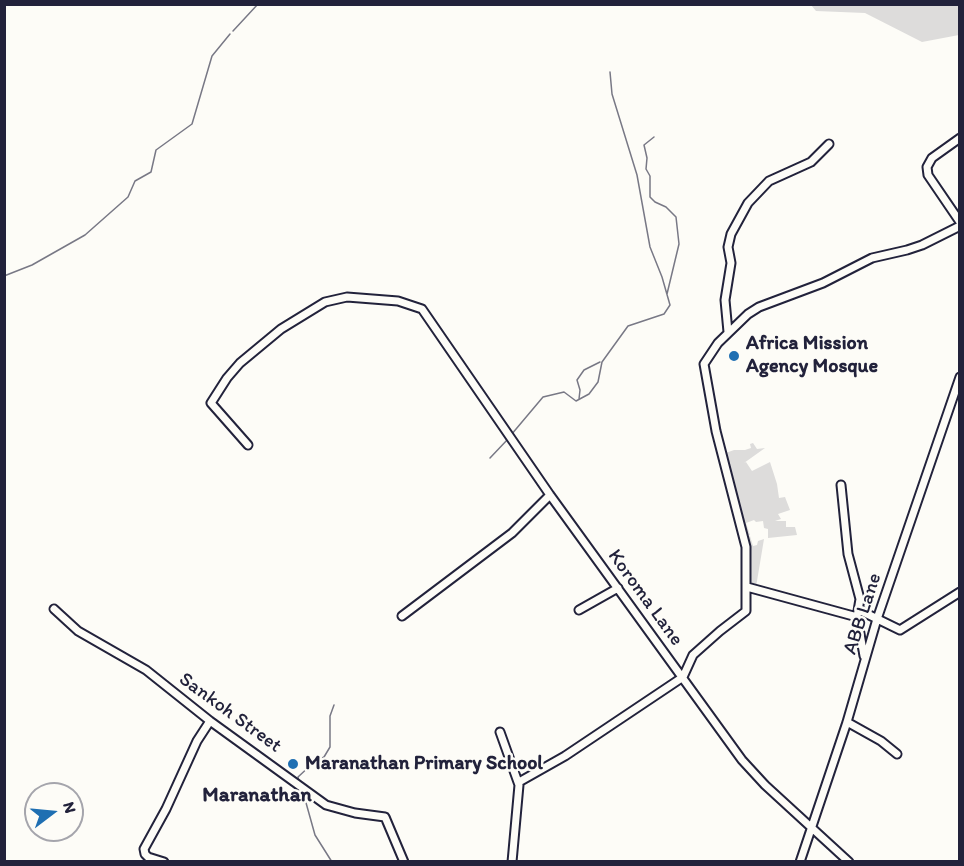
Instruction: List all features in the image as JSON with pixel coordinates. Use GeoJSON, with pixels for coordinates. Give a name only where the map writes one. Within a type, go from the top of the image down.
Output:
{"type":"FeatureCollection","features":[{"type":"Feature","properties":{"kind":"street"},"geometry":{"type":"LineString","coordinates":[[519,782],[565,756],[683,678],[693,655],[746,611],[746,547],[718,441],[704,364],[718,343],[748,314],[823,283],[872,258],[922,245],[960,224],[928,175],[927,167],[932,158],[960,138]]}},
{"type":"Feature","properties":{"kind":"street"},"geometry":{"type":"LineString","coordinates":[[728,332],[725,300],[731,263],[728,247],[731,234],[748,203],[763,187],[779,176],[811,162],[829,144]]}},
{"type":"Feature","properties":{"kind":"street","name":"Koroma Lane"},"geometry":{"type":"LineString","coordinates":[[248,445],[210,403],[240,363],[281,328],[325,303],[347,297],[409,303],[422,309],[550,495],[742,760],[765,785],[849,861]]}},
{"type":"Feature","properties":{"kind":"street","name":"ABB Lane"},"geometry":{"type":"LineString","coordinates":[[800,861],[847,722],[877,619],[960,377]]}},
{"type":"Feature","properties":{"kind":"street"},"geometry":{"type":"LineString","coordinates":[[841,485],[848,554],[859,590],[858,613],[864,660]]}},
{"type":"Feature","properties":{"kind":"street"},"geometry":{"type":"LineString","coordinates":[[402,616],[512,533],[550,495]]}},
{"type":"Feature","properties":{"kind":"street"},"geometry":{"type":"LineString","coordinates":[[747,587],[858,613],[900,630],[960,592]]}},
{"type":"Feature","properties":{"kind":"street"},"geometry":{"type":"LineString","coordinates":[[579,610],[618,588]]}},
{"type":"Feature","properties":{"kind":"street","name":"Sankoh Street"},"geometry":{"type":"LineString","coordinates":[[54,609],[78,632],[146,670],[210,721],[326,805],[385,818],[404,861]]}},
{"type":"Feature","properties":{"kind":"street"},"geometry":{"type":"LineString","coordinates":[[164,861],[148,856],[144,849],[166,809],[197,741],[210,721]]}},
{"type":"Feature","properties":{"kind":"street"},"geometry":{"type":"LineString","coordinates":[[847,722],[874,737],[897,754]]}},
{"type":"Feature","properties":{"kind":"street"},"geometry":{"type":"LineString","coordinates":[[500,732],[519,782],[520,794],[512,861]]}},
{"type":"Feature","properties":{"kind":"shaded area"},"geometry":{"type":"Polygon","coordinates":[[[811,5],[959,5],[959,35],[922,42],[865,13],[816,11],[811,5]]]}},
{"type":"Feature","properties":{"kind":"shaded area"},"geometry":{"type":"Polygon","coordinates":[[[753,443],[757,449],[765,448],[744,463],[746,462],[752,471],[770,462],[779,498],[785,497],[790,510],[778,514],[781,519],[775,521],[786,521],[786,527],[795,527],[797,535],[768,538],[768,529],[764,528],[763,521],[754,520],[746,523],[750,535],[745,537],[723,454],[751,448],[750,444],[753,443]]]}},
{"type":"Feature","properties":{"kind":"shaded area"},"geometry":{"type":"Polygon","coordinates":[[[750,536],[753,546],[764,539],[756,587],[748,585],[751,573],[748,573],[746,538],[750,536]]]}},
{"type":"Feature","properties":{"kind":"waterway"},"geometry":{"type":"LineString","coordinates":[[233,31],[258,4]]}},
{"type":"Feature","properties":{"kind":"waterway"},"geometry":{"type":"LineString","coordinates":[[4,276],[32,265],[85,235],[128,197],[135,181],[151,172],[156,150],[192,124],[212,56],[230,34]]}},
{"type":"Feature","properties":{"kind":"waterway"},"geometry":{"type":"LineString","coordinates":[[511,435],[543,397],[564,392],[576,401],[589,394],[598,382],[602,362],[628,326],[664,314],[670,305],[650,247],[637,175],[612,94],[610,72]]}},
{"type":"Feature","properties":{"kind":"waterway"},"geometry":{"type":"LineString","coordinates":[[654,137],[644,145],[647,158],[646,169],[650,176],[650,197],[666,207],[676,217],[679,244],[667,294]]}},
{"type":"Feature","properties":{"kind":"waterway"},"geometry":{"type":"LineString","coordinates":[[579,399],[580,390],[577,380],[584,370],[600,362]]}},
{"type":"Feature","properties":{"kind":"waterway"},"geometry":{"type":"LineString","coordinates":[[490,458],[508,439]]}},
{"type":"Feature","properties":{"kind":"waterway"},"geometry":{"type":"LineString","coordinates":[[299,782],[298,777],[324,757],[330,747],[330,716],[334,705]]}},
{"type":"Feature","properties":{"kind":"waterway"},"geometry":{"type":"LineString","coordinates":[[303,792],[315,835],[332,862]]}},
{"type":"Feature","properties":{"kind":"place","name":"Africa Mission Agency Mosque"},"geometry":{"type":"Point","coordinates":[734,356]}},
{"type":"Feature","properties":{"kind":"place","name":"Maranathan Primary School"},"geometry":{"type":"Point","coordinates":[293,764]}},
{"type":"Feature","properties":{"kind":"district","name":"Maranathan"},"geometry":{"type":"Point","coordinates":[257,796]}}]}
